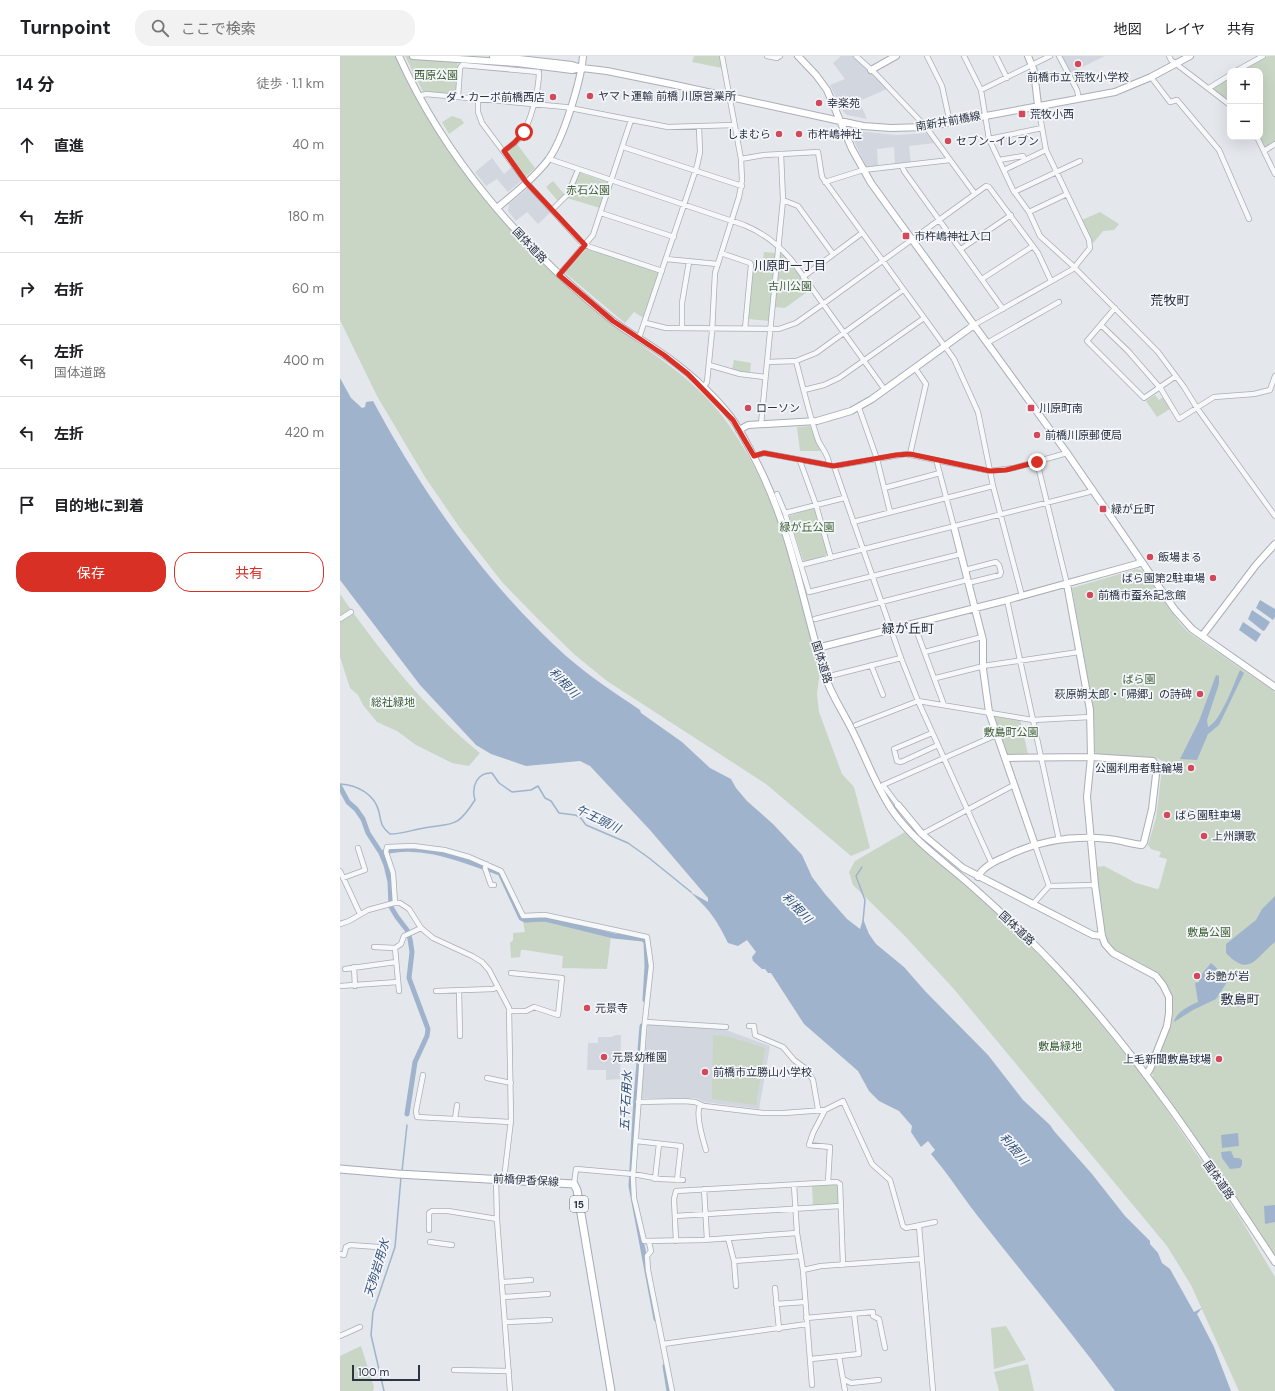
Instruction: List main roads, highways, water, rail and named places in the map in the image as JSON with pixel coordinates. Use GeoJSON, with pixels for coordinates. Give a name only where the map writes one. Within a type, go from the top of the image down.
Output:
{"type":"FeatureCollection","features":[{"type":"Feature","properties":{"kind":"main road","name":"前橋伊香保線"},"geometry":{"type":"LineString","coordinates":[[340,1169],[402,1175],[504,1179],[574,1184],[577,1190],[612,1391]]}},
{"type":"Feature","properties":{"kind":"water","name":"利根川"},"geometry":{"type":"Polygon","coordinates":[[[340,378],[351,398],[362,408],[365,407],[366,402],[373,401],[392,436],[435,504],[483,569],[537,628],[566,656],[682,742],[710,768],[731,779],[736,788],[747,801],[773,824],[802,855],[812,877],[847,919],[860,929],[863,919],[869,934],[876,944],[904,967],[925,991],[988,1055],[1023,1100],[1050,1125],[1092,1174],[1125,1216],[1150,1241],[1150,1244],[1158,1253],[1162,1263],[1170,1269],[1194,1312],[1202,1308],[1197,1314],[1214,1347],[1231,1391],[1115,1391],[931,1154],[935,1150],[928,1141],[921,1147],[911,1132],[912,1126],[899,1111],[879,1101],[869,1091],[858,1071],[804,1024],[771,973],[768,973],[765,969],[762,969],[753,961],[752,957],[756,952],[747,940],[738,946],[728,943],[712,915],[690,892],[708,902],[708,898],[650,830],[590,766],[580,761],[526,766],[491,754],[476,745],[420,685],[340,580],[340,378]]]}},
{"type":"Feature","properties":{"kind":"water"},"geometry":{"type":"Polygon","coordinates":[[[1260,600],[1275,609],[1275,617],[1273,620],[1256,608],[1260,600]]]}},
{"type":"Feature","properties":{"kind":"water"},"geometry":{"type":"Polygon","coordinates":[[[1252,610],[1270,622],[1265,630],[1263,631],[1248,619],[1252,610]]]}},
{"type":"Feature","properties":{"kind":"water"},"geometry":{"type":"Polygon","coordinates":[[[1243,622],[1261,634],[1256,642],[1239,630],[1243,622]]]}},
{"type":"Feature","properties":{"kind":"water"},"geometry":{"type":"Polygon","coordinates":[[[1240,670],[1244,673],[1219,725],[1208,734],[1197,760],[1180,759],[1199,721],[1216,675],[1219,676],[1219,684],[1207,720],[1208,727],[1218,717],[1222,710],[1240,670]]]}},
{"type":"Feature","properties":{"kind":"water"},"geometry":{"type":"Polygon","coordinates":[[[1275,896],[1275,942],[1252,963],[1247,965],[1241,964],[1226,953],[1226,944],[1256,920],[1262,909],[1275,896]]]}},
{"type":"Feature","properties":{"kind":"water"},"geometry":{"type":"Polygon","coordinates":[[[1211,963],[1229,979],[1216,999],[1193,1010],[1174,1022],[1175,1018],[1180,1012],[1198,1002],[1195,983],[1199,982],[1201,975],[1211,963]]]}},
{"type":"Feature","properties":{"kind":"water"},"geometry":{"type":"Polygon","coordinates":[[[1238,1133],[1239,1146],[1222,1148],[1221,1135],[1238,1133]]]}},
{"type":"Feature","properties":{"kind":"water"},"geometry":{"type":"Polygon","coordinates":[[[1231,1151],[1234,1158],[1239,1158],[1242,1160],[1242,1165],[1240,1168],[1230,1169],[1222,1158],[1221,1152],[1231,1151]]]}},
{"type":"Feature","properties":{"kind":"water"},"geometry":{"type":"Polygon","coordinates":[[[1275,1205],[1275,1222],[1265,1224],[1264,1206],[1275,1205]]]}},
{"type":"Feature","properties":{"kind":"waterway","name":"午王頭川"},"geometry":{"type":"LineString","coordinates":[[340,784],[353,786],[369,795],[377,806],[383,827],[390,834],[454,823],[459,820],[475,800],[474,790],[476,781],[482,775],[487,773],[492,773],[499,783],[512,792],[531,790],[538,786],[545,798],[551,801],[559,813],[580,817],[586,825],[628,843],[691,892]]}},
{"type":"Feature","properties":{"kind":"waterway"},"geometry":{"type":"LineString","coordinates":[[340,787],[348,802],[356,809],[363,819],[368,833],[381,853],[386,865],[390,882],[391,907],[407,930],[410,939],[412,952],[409,978],[428,1029],[427,1036],[415,1062],[407,1114]]}},
{"type":"Feature","properties":{"kind":"waterway","name":"五千石用水"},"geometry":{"type":"LineString","coordinates":[[381,853],[411,849],[426,851],[456,858],[500,873],[521,918],[525,920],[545,919],[614,936],[643,939],[646,942],[647,966],[645,1000]]}},
{"type":"Feature","properties":{"kind":"waterway"},"geometry":{"type":"LineString","coordinates":[[862,867],[856,876],[865,900],[863,921]]}},
{"type":"Feature","properties":{"kind":"waterway","name":"五千石用水"},"geometry":{"type":"LineString","coordinates":[[642,1026],[631,1186],[656,1319]]}},
{"type":"Feature","properties":{"kind":"waterway","name":"天狗岩用水"},"geometry":{"type":"LineString","coordinates":[[402,1171],[407,1125]]}},
{"type":"Feature","properties":{"kind":"waterway","name":"天狗岩用水"},"geometry":{"type":"LineString","coordinates":[[384,1391],[371,1335],[373,1312],[395,1247],[401,1177]]}},
{"type":"Feature","properties":{"kind":"waterway","name":"五千石用水"},"geometry":{"type":"LineString","coordinates":[[665,1366],[669,1391]]}},
{"type":"Feature","properties":{"kind":"place","name":"前橋市立 荒牧小学校"},"geometry":{"type":"Point","coordinates":[1078,64]}},
{"type":"Feature","properties":{"kind":"place","name":"ヤマト運輸 前橋 川原営業所"},"geometry":{"type":"Point","coordinates":[590,96]}},
{"type":"Feature","properties":{"kind":"place","name":"ダ・カーポ前橋西店"},"geometry":{"type":"Point","coordinates":[553,97]}},
{"type":"Feature","properties":{"kind":"place","name":"幸楽苑"},"geometry":{"type":"Point","coordinates":[819,103]}},
{"type":"Feature","properties":{"kind":"place","name":"荒牧小西"},"geometry":{"type":"Point","coordinates":[1022,114]}},
{"type":"Feature","properties":{"kind":"place","name":"しまむら"},"geometry":{"type":"Point","coordinates":[779,134]}},
{"type":"Feature","properties":{"kind":"place","name":"市杵嶋神社"},"geometry":{"type":"Point","coordinates":[799,134]}},
{"type":"Feature","properties":{"kind":"place","name":"セブン-イレブン"},"geometry":{"type":"Point","coordinates":[948,141]}},
{"type":"Feature","properties":{"kind":"place","name":"市杵嶋神社入口"},"geometry":{"type":"Point","coordinates":[906,236]}},
{"type":"Feature","properties":{"kind":"place","name":"ローソン"},"geometry":{"type":"Point","coordinates":[748,408]}},
{"type":"Feature","properties":{"kind":"place","name":"川原町南"},"geometry":{"type":"Point","coordinates":[1031,408]}},
{"type":"Feature","properties":{"kind":"place","name":"前橋川原郵便局"},"geometry":{"type":"Point","coordinates":[1037,435]}},
{"type":"Feature","properties":{"kind":"place","name":"緑が丘町"},"geometry":{"type":"Point","coordinates":[1103,509]}},
{"type":"Feature","properties":{"kind":"place","name":"飯場まる"},"geometry":{"type":"Point","coordinates":[1150,557]}},
{"type":"Feature","properties":{"kind":"place","name":"ばら園第2駐車場"},"geometry":{"type":"Point","coordinates":[1213,578]}},
{"type":"Feature","properties":{"kind":"place","name":"前橋市蚕糸記念館"},"geometry":{"type":"Point","coordinates":[1090,595]}},
{"type":"Feature","properties":{"kind":"place","name":"萩原朔太郎・「帰郷」の詩碑"},"geometry":{"type":"Point","coordinates":[1200,694]}},
{"type":"Feature","properties":{"kind":"place","name":"公園利用者駐輪場"},"geometry":{"type":"Point","coordinates":[1191,768]}},
{"type":"Feature","properties":{"kind":"place","name":"ばら園駐車場"},"geometry":{"type":"Point","coordinates":[1167,815]}},
{"type":"Feature","properties":{"kind":"place","name":"上州讃歌"},"geometry":{"type":"Point","coordinates":[1204,836]}},
{"type":"Feature","properties":{"kind":"place","name":"お艶が岩"},"geometry":{"type":"Point","coordinates":[1197,976]}},
{"type":"Feature","properties":{"kind":"place","name":"元景寺"},"geometry":{"type":"Point","coordinates":[587,1008]}},
{"type":"Feature","properties":{"kind":"place","name":"元景幼稚園"},"geometry":{"type":"Point","coordinates":[604,1057]}},
{"type":"Feature","properties":{"kind":"place","name":"上毛新聞敷島球場"},"geometry":{"type":"Point","coordinates":[1219,1059]}},
{"type":"Feature","properties":{"kind":"place","name":"前橋市立勝山小学校"},"geometry":{"type":"Point","coordinates":[705,1072]}},
{"type":"Feature","properties":{"kind":"district","name":"川原町一丁目"},"geometry":{"type":"Point","coordinates":[790,266]}},
{"type":"Feature","properties":{"kind":"district","name":"荒牧町"},"geometry":{"type":"Point","coordinates":[1170,300]}},
{"type":"Feature","properties":{"kind":"district","name":"緑が丘町"},"geometry":{"type":"Point","coordinates":[908,628]}},
{"type":"Feature","properties":{"kind":"district","name":"敷島町"},"geometry":{"type":"Point","coordinates":[1240,999]}},
{"type":"Feature","properties":{"kind":"park label","name":"西原公園"},"geometry":{"type":"Point","coordinates":[436,75]}},
{"type":"Feature","properties":{"kind":"park label","name":"赤石公園"},"geometry":{"type":"Point","coordinates":[588,190]}},
{"type":"Feature","properties":{"kind":"park label","name":"古川公園"},"geometry":{"type":"Point","coordinates":[790,286]}},
{"type":"Feature","properties":{"kind":"park label","name":"緑が丘公園"},"geometry":{"type":"Point","coordinates":[807,527]}},
{"type":"Feature","properties":{"kind":"park label","name":"ばら園"},"geometry":{"type":"Point","coordinates":[1139,679]}},
{"type":"Feature","properties":{"kind":"park label","name":"総社緑地"},"geometry":{"type":"Point","coordinates":[393,702]}},
{"type":"Feature","properties":{"kind":"park label","name":"敷島町公園"},"geometry":{"type":"Point","coordinates":[1011,732]}},
{"type":"Feature","properties":{"kind":"park label","name":"敷島公園"},"geometry":{"type":"Point","coordinates":[1209,932]}},
{"type":"Feature","properties":{"kind":"park label","name":"敷島緑地"},"geometry":{"type":"Point","coordinates":[1060,1046]}}]}
